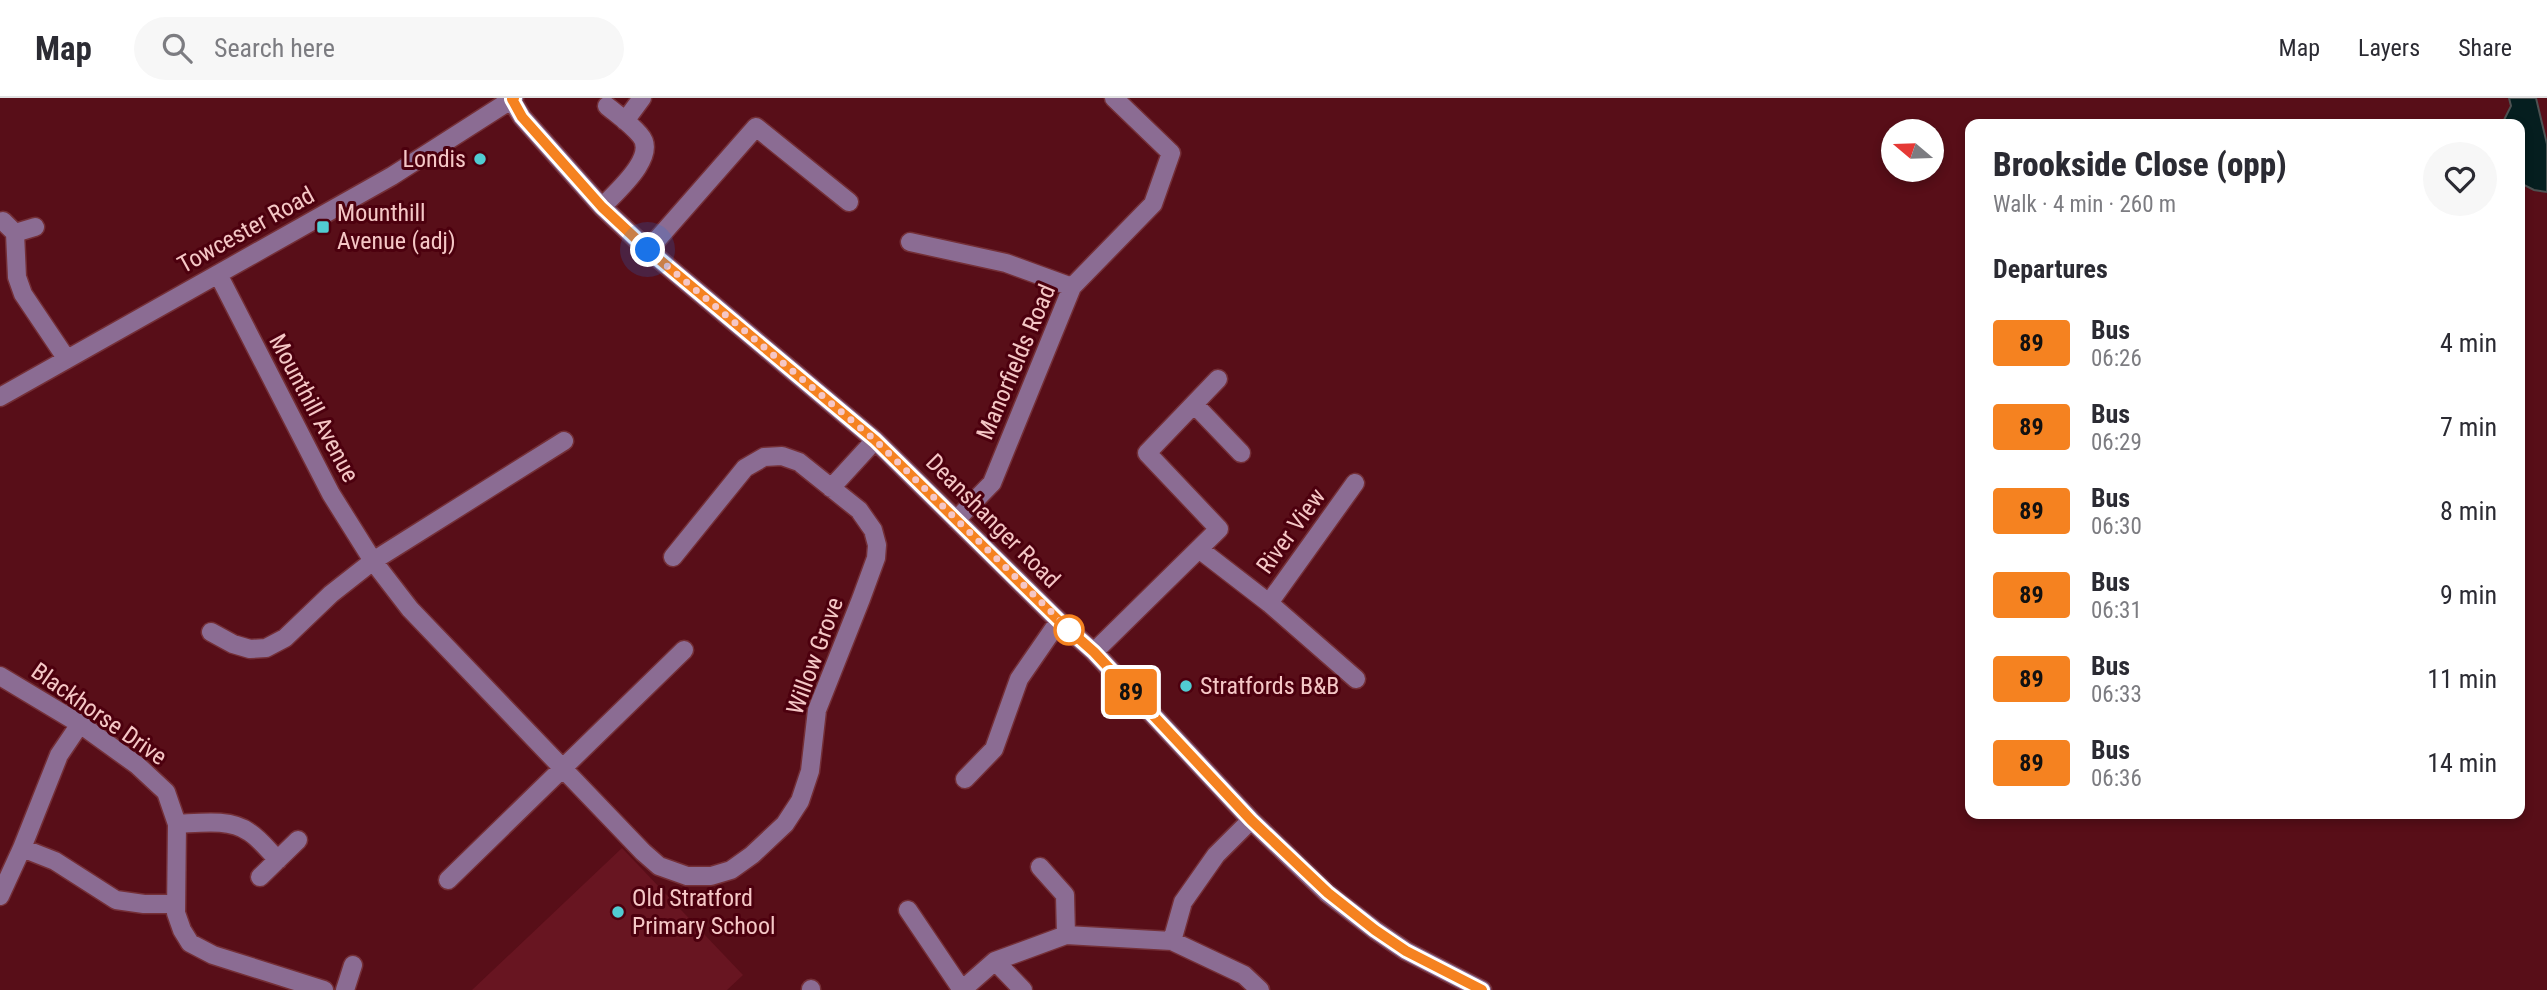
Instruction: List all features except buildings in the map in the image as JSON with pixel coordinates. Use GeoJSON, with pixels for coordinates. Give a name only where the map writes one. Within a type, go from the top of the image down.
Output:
{"type":"FeatureCollection","features":[{"type":"Feature","properties":{"kind":"street"},"geometry":{"type":"LineString","coordinates":[[625,121],[642,98]]}},
{"type":"Feature","properties":{"kind":"street","name":"Manorfields Road"},"geometry":{"type":"LineString","coordinates":[[956,520],[992,483],[1072,288],[1153,204],[1171,153],[1114,98]]}},
{"type":"Feature","properties":{"kind":"street","name":"Deanshanger Road"},"geometry":{"type":"LineString","coordinates":[[505,100],[602,207],[648,250],[875,440],[1094,652],[1251,820],[1328,893],[1406,951],[1482,990]]}},
{"type":"Feature","properties":{"kind":"street","name":"Towcester Road"},"geometry":{"type":"LineString","coordinates":[[0,397],[402,170],[505,100]]}},
{"type":"Feature","properties":{"kind":"street"},"geometry":{"type":"LineString","coordinates":[[602,207],[639,166],[646,150],[643,137],[607,106]]}},
{"type":"Feature","properties":{"kind":"street"},"geometry":{"type":"LineString","coordinates":[[648,250],[756,127],[849,202]]}},
{"type":"Feature","properties":{"kind":"street"},"geometry":{"type":"LineString","coordinates":[[35,227],[9,227],[17,277],[23,294],[66,358]]}},
{"type":"Feature","properties":{"kind":"street"},"geometry":{"type":"LineString","coordinates":[[910,242],[1006,263],[1072,288]]}},
{"type":"Feature","properties":{"kind":"street","name":"Mounthill Avenue"},"geometry":{"type":"LineString","coordinates":[[218,274],[331,494],[373,561],[410,609],[562,769]]}},
{"type":"Feature","properties":{"kind":"street"},"geometry":{"type":"LineString","coordinates":[[1094,652],[1219,528],[1147,453],[1218,379]]}},
{"type":"Feature","properties":{"kind":"street"},"geometry":{"type":"LineString","coordinates":[[1194,404],[1241,453]]}},
{"type":"Feature","properties":{"kind":"street"},"geometry":{"type":"LineString","coordinates":[[211,632],[233,644],[250,649],[267,648],[285,638],[331,594],[373,561],[564,440]]}},
{"type":"Feature","properties":{"kind":"street"},"geometry":{"type":"LineString","coordinates":[[831,488],[875,440]]}},
{"type":"Feature","properties":{"kind":"street","name":"Willow Grove"},"geometry":{"type":"LineString","coordinates":[[562,769],[659,866],[687,876],[711,876],[731,870],[752,855],[785,824],[800,801],[810,771],[817,710],[876,558],[877,545],[873,530],[859,510],[799,462],[782,456],[764,457],[745,468],[673,557]]}},
{"type":"Feature","properties":{"kind":"street","name":"River View"},"geometry":{"type":"LineString","coordinates":[[1199,549],[1269,603],[1355,483]]}},
{"type":"Feature","properties":{"kind":"street"},"geometry":{"type":"LineString","coordinates":[[1269,603],[1356,678]]}},
{"type":"Feature","properties":{"kind":"street"},"geometry":{"type":"LineString","coordinates":[[965,779],[994,749],[1019,679],[1059,621]]}},
{"type":"Feature","properties":{"kind":"street"},"geometry":{"type":"LineString","coordinates":[[448,880],[684,650]]}},
{"type":"Feature","properties":{"kind":"street","name":"Blackhorse Drive"},"geometry":{"type":"LineString","coordinates":[[0,676],[80,724],[137,765],[166,792],[177,824],[176,904],[182,930],[190,943],[214,955],[324,990]]}},
{"type":"Feature","properties":{"kind":"street"},"geometry":{"type":"LineString","coordinates":[[0,896],[59,755],[80,724]]}},
{"type":"Feature","properties":{"kind":"street"},"geometry":{"type":"LineString","coordinates":[[1172,941],[1183,902],[1216,855],[1251,820]]}},
{"type":"Feature","properties":{"kind":"street"},"geometry":{"type":"LineString","coordinates":[[177,824],[227,824],[240,827],[249,832],[278,860]]}},
{"type":"Feature","properties":{"kind":"street"},"geometry":{"type":"LineString","coordinates":[[260,877],[298,840]]}},
{"type":"Feature","properties":{"kind":"street"},"geometry":{"type":"LineString","coordinates":[[22,848],[55,861],[116,900],[144,904],[176,904]]}},
{"type":"Feature","properties":{"kind":"street"},"geometry":{"type":"LineString","coordinates":[[1040,867],[1065,895],[1066,935]]}},
{"type":"Feature","properties":{"kind":"street"},"geometry":{"type":"LineString","coordinates":[[908,910],[962,990],[995,961],[1066,935],[1172,941],[1244,975],[1260,990]]}},
{"type":"Feature","properties":{"kind":"street"},"geometry":{"type":"LineString","coordinates":[[995,961],[1023,990]]}},
{"type":"Feature","properties":{"kind":"street"},"geometry":{"type":"LineString","coordinates":[[345,990],[353,965]]}},
{"type":"Feature","properties":{"kind":"shaded area","name":"Old Stratford Primary School"},"geometry":{"type":"Polygon","coordinates":[[[622,848],[743,975],[727,990],[472,990],[622,848]]]}},
{"type":"Feature","properties":{"kind":"water"},"geometry":{"type":"Polygon","coordinates":[[[2509,98],[2536,98],[2547,144],[2547,192],[2525,186],[2525,119],[2504,119],[2511,106],[2509,98]]]}},
{"type":"Feature","properties":{"kind":"bus line","name":"89"},"geometry":{"type":"LineString","coordinates":[[514,98],[512,99],[522,117],[602,207],[648,250],[875,440],[1094,652],[1251,820],[1328,893],[1406,951],[1482,990]]}},
{"type":"Feature","properties":{"kind":"place","name":"Londis"},"geometry":{"type":"Point","coordinates":[480,159]}},
{"type":"Feature","properties":{"kind":"place","name":"Mounthill Avenue (adj)"},"geometry":{"type":"Point","coordinates":[323,227]}},
{"type":"Feature","properties":{"kind":"place","name":"Stratfords B&B"},"geometry":{"type":"Point","coordinates":[1186,686]}},
{"type":"Feature","properties":{"kind":"place","name":"Old Stratford Primary School"},"geometry":{"type":"Point","coordinates":[618,912]}},
{"type":"Feature","properties":{"kind":"route"},"geometry":{"type":"LineString","coordinates":[[648,250],[875,440],[1077,637],[1069,630]]}}]}
